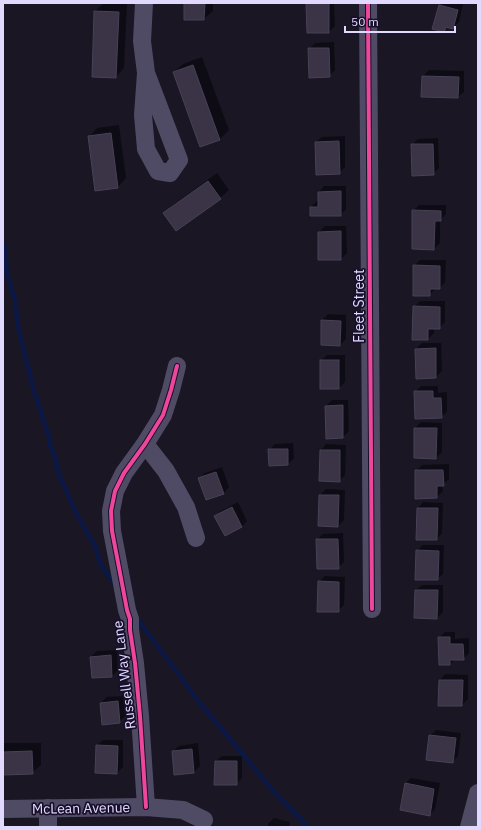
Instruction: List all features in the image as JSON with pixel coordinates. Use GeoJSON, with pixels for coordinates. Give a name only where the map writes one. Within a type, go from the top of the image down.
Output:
{"type":"FeatureCollection","features":[{"type":"Feature","properties":{"kind":"street"},"geometry":{"type":"LineString","coordinates":[[144,3],[142,41],[146,73]]}},
{"type":"Feature","properties":{"kind":"street","name":"Fleet Street"},"geometry":{"type":"LineString","coordinates":[[368,3],[372,610]]}},
{"type":"Feature","properties":{"kind":"street","name":"Russell Way Lane"},"geometry":{"type":"LineString","coordinates":[[146,807],[140,716],[130,619],[126,610],[112,531],[111,511],[115,491],[124,473],[146,444],[163,415],[177,366]]}},
{"type":"Feature","properties":{"kind":"street"},"geometry":{"type":"LineString","coordinates":[[146,444],[166,472],[186,507],[196,538]]}},
{"type":"Feature","properties":{"kind":"street"},"geometry":{"type":"LineString","coordinates":[[469,827],[478,793]]}},
{"type":"Feature","properties":{"kind":"street","name":"McLean Avenue"},"geometry":{"type":"LineString","coordinates":[[3,809],[146,807],[183,810],[204,820]]}},
{"type":"Feature","properties":{"kind":"street"},"geometry":{"type":"LineString","coordinates":[[48,808],[48,827]]}},
{"type":"Feature","properties":{"kind":"building"},"geometry":{"type":"Polygon","coordinates":[[[184,3],[205,3],[204,20],[184,20],[184,3]]]}},
{"type":"Feature","properties":{"kind":"building"},"geometry":{"type":"Polygon","coordinates":[[[306,3],[329,3],[329,33],[307,33],[306,3]]]}},
{"type":"Feature","properties":{"kind":"building"},"geometry":{"type":"Polygon","coordinates":[[[439,5],[458,10],[453,29],[446,27],[444,32],[432,29],[439,5]]]}},
{"type":"Feature","properties":{"kind":"building"},"geometry":{"type":"Polygon","coordinates":[[[94,11],[119,12],[116,78],[92,77],[94,11]]]}},
{"type":"Feature","properties":{"kind":"building"},"geometry":{"type":"Polygon","coordinates":[[[308,48],[329,48],[330,77],[309,78],[308,48]]]}},
{"type":"Feature","properties":{"kind":"building"},"geometry":{"type":"Polygon","coordinates":[[[193,65],[220,140],[200,147],[173,72],[193,65]]]}},
{"type":"Feature","properties":{"kind":"building"},"geometry":{"type":"Polygon","coordinates":[[[422,76],[459,77],[458,98],[421,97],[422,76]]]}},
{"type":"Feature","properties":{"kind":"building"},"geometry":{"type":"Polygon","coordinates":[[[111,133],[118,188],[95,191],[88,136],[111,133]]]}},
{"type":"Feature","properties":{"kind":"building"},"geometry":{"type":"Polygon","coordinates":[[[339,141],[340,174],[316,175],[315,142],[339,141]]]}},
{"type":"Feature","properties":{"kind":"building"},"geometry":{"type":"Polygon","coordinates":[[[411,144],[433,144],[434,175],[412,176],[411,144]]]}},
{"type":"Feature","properties":{"kind":"building"},"geometry":{"type":"Polygon","coordinates":[[[208,181],[221,199],[176,231],[163,213],[208,181]]]}},
{"type":"Feature","properties":{"kind":"building"},"geometry":{"type":"Polygon","coordinates":[[[341,191],[341,216],[310,216],[310,207],[318,207],[318,192],[341,191]]]}},
{"type":"Feature","properties":{"kind":"building"},"geometry":{"type":"Polygon","coordinates":[[[412,210],[441,211],[441,221],[435,221],[434,250],[412,249],[412,210]]]}},
{"type":"Feature","properties":{"kind":"building"},"geometry":{"type":"Polygon","coordinates":[[[341,231],[341,260],[318,260],[318,232],[341,231]]]}},
{"type":"Feature","properties":{"kind":"building"},"geometry":{"type":"Polygon","coordinates":[[[413,265],[440,266],[440,289],[430,289],[430,296],[413,296],[413,265]]]}},
{"type":"Feature","properties":{"kind":"building"},"geometry":{"type":"Polygon","coordinates":[[[413,306],[440,307],[440,329],[428,329],[428,340],[412,340],[413,306]]]}},
{"type":"Feature","properties":{"kind":"building"},"geometry":{"type":"Polygon","coordinates":[[[321,320],[341,321],[340,346],[321,345],[321,320]]]}},
{"type":"Feature","properties":{"kind":"building"},"geometry":{"type":"Polygon","coordinates":[[[436,348],[436,378],[416,379],[415,349],[436,348]]]}},
{"type":"Feature","properties":{"kind":"building"},"geometry":{"type":"Polygon","coordinates":[[[320,360],[339,360],[339,389],[320,389],[320,360]]]}},
{"type":"Feature","properties":{"kind":"building"},"geometry":{"type":"Polygon","coordinates":[[[414,391],[433,391],[433,398],[441,398],[442,418],[415,419],[414,391]]]}},
{"type":"Feature","properties":{"kind":"building"},"geometry":{"type":"Polygon","coordinates":[[[343,405],[343,438],[326,439],[325,406],[343,405]]]}},
{"type":"Feature","properties":{"kind":"building"},"geometry":{"type":"Polygon","coordinates":[[[414,428],[437,428],[436,459],[414,458],[414,428]]]}},
{"type":"Feature","properties":{"kind":"building"},"geometry":{"type":"Polygon","coordinates":[[[268,449],[288,449],[288,465],[269,466],[268,449]]]}},
{"type":"Feature","properties":{"kind":"building"},"geometry":{"type":"Polygon","coordinates":[[[320,450],[340,450],[340,482],[319,481],[320,450]]]}},
{"type":"Feature","properties":{"kind":"building"},"geometry":{"type":"Polygon","coordinates":[[[415,470],[443,470],[444,486],[437,486],[437,498],[415,499],[415,470]]]}},
{"type":"Feature","properties":{"kind":"building"},"geometry":{"type":"Polygon","coordinates":[[[216,472],[224,494],[206,500],[198,478],[216,472]]]}},
{"type":"Feature","properties":{"kind":"building"},"geometry":{"type":"Polygon","coordinates":[[[319,495],[339,495],[338,527],[318,526],[319,495]]]}},
{"type":"Feature","properties":{"kind":"building"},"geometry":{"type":"Polygon","coordinates":[[[232,507],[242,527],[225,536],[214,516],[232,507]]]}},
{"type":"Feature","properties":{"kind":"building"},"geometry":{"type":"Polygon","coordinates":[[[417,508],[438,508],[437,540],[416,540],[417,508]]]}},
{"type":"Feature","properties":{"kind":"building"},"geometry":{"type":"Polygon","coordinates":[[[316,539],[338,539],[339,569],[317,569],[316,539]]]}},
{"type":"Feature","properties":{"kind":"building"},"geometry":{"type":"Polygon","coordinates":[[[416,550],[439,551],[438,580],[415,580],[416,550]]]}},
{"type":"Feature","properties":{"kind":"building"},"geometry":{"type":"Polygon","coordinates":[[[318,581],[339,582],[339,612],[317,612],[318,581]]]}},
{"type":"Feature","properties":{"kind":"building"},"geometry":{"type":"Polygon","coordinates":[[[415,590],[438,590],[437,619],[414,618],[415,590]]]}},
{"type":"Feature","properties":{"kind":"building"},"geometry":{"type":"Polygon","coordinates":[[[438,637],[450,637],[450,644],[463,644],[464,660],[450,660],[450,665],[439,665],[438,637]]]}},
{"type":"Feature","properties":{"kind":"building"},"geometry":{"type":"Polygon","coordinates":[[[111,655],[112,677],[92,678],[90,657],[111,655]]]}},
{"type":"Feature","properties":{"kind":"building"},"geometry":{"type":"Polygon","coordinates":[[[439,680],[463,680],[462,706],[438,706],[439,680]]]}},
{"type":"Feature","properties":{"kind":"building"},"geometry":{"type":"Polygon","coordinates":[[[118,701],[120,723],[102,725],[100,703],[118,701]]]}},
{"type":"Feature","properties":{"kind":"building"},"geometry":{"type":"Polygon","coordinates":[[[429,735],[456,738],[453,763],[426,760],[429,735]]]}},
{"type":"Feature","properties":{"kind":"building"},"geometry":{"type":"Polygon","coordinates":[[[96,745],[118,746],[117,774],[95,773],[96,745]]]}},
{"type":"Feature","properties":{"kind":"building"},"geometry":{"type":"Polygon","coordinates":[[[192,749],[194,773],[174,775],[172,751],[192,749]]]}},
{"type":"Feature","properties":{"kind":"building"},"geometry":{"type":"Polygon","coordinates":[[[32,751],[33,774],[3,775],[3,752],[32,751]]]}},
{"type":"Feature","properties":{"kind":"building"},"geometry":{"type":"Polygon","coordinates":[[[215,761],[237,761],[237,785],[214,785],[215,761]]]}},
{"type":"Feature","properties":{"kind":"building"},"geometry":{"type":"Polygon","coordinates":[[[405,783],[434,789],[430,816],[400,810],[405,783]]]}},
{"type":"Feature","properties":{"kind":"waterway"},"geometry":{"type":"LineString","coordinates":[[3,244],[5,247],[7,274],[15,300],[18,327],[34,391],[50,440],[50,445],[55,456],[58,472],[77,515],[95,546],[101,566],[115,584]]}},
{"type":"Feature","properties":{"kind":"waterway"},"geometry":{"type":"LineString","coordinates":[[136,617],[199,702],[275,793],[308,827]]}},
{"type":"Feature","properties":{"kind":"cycle path"},"geometry":{"type":"LineString","coordinates":[[368,3],[372,609]]}},
{"type":"Feature","properties":{"kind":"cycle path"},"geometry":{"type":"LineString","coordinates":[[146,807],[140,716],[130,619],[112,531],[111,511],[115,491],[124,473],[145,444],[163,415],[177,366]]}}]}
